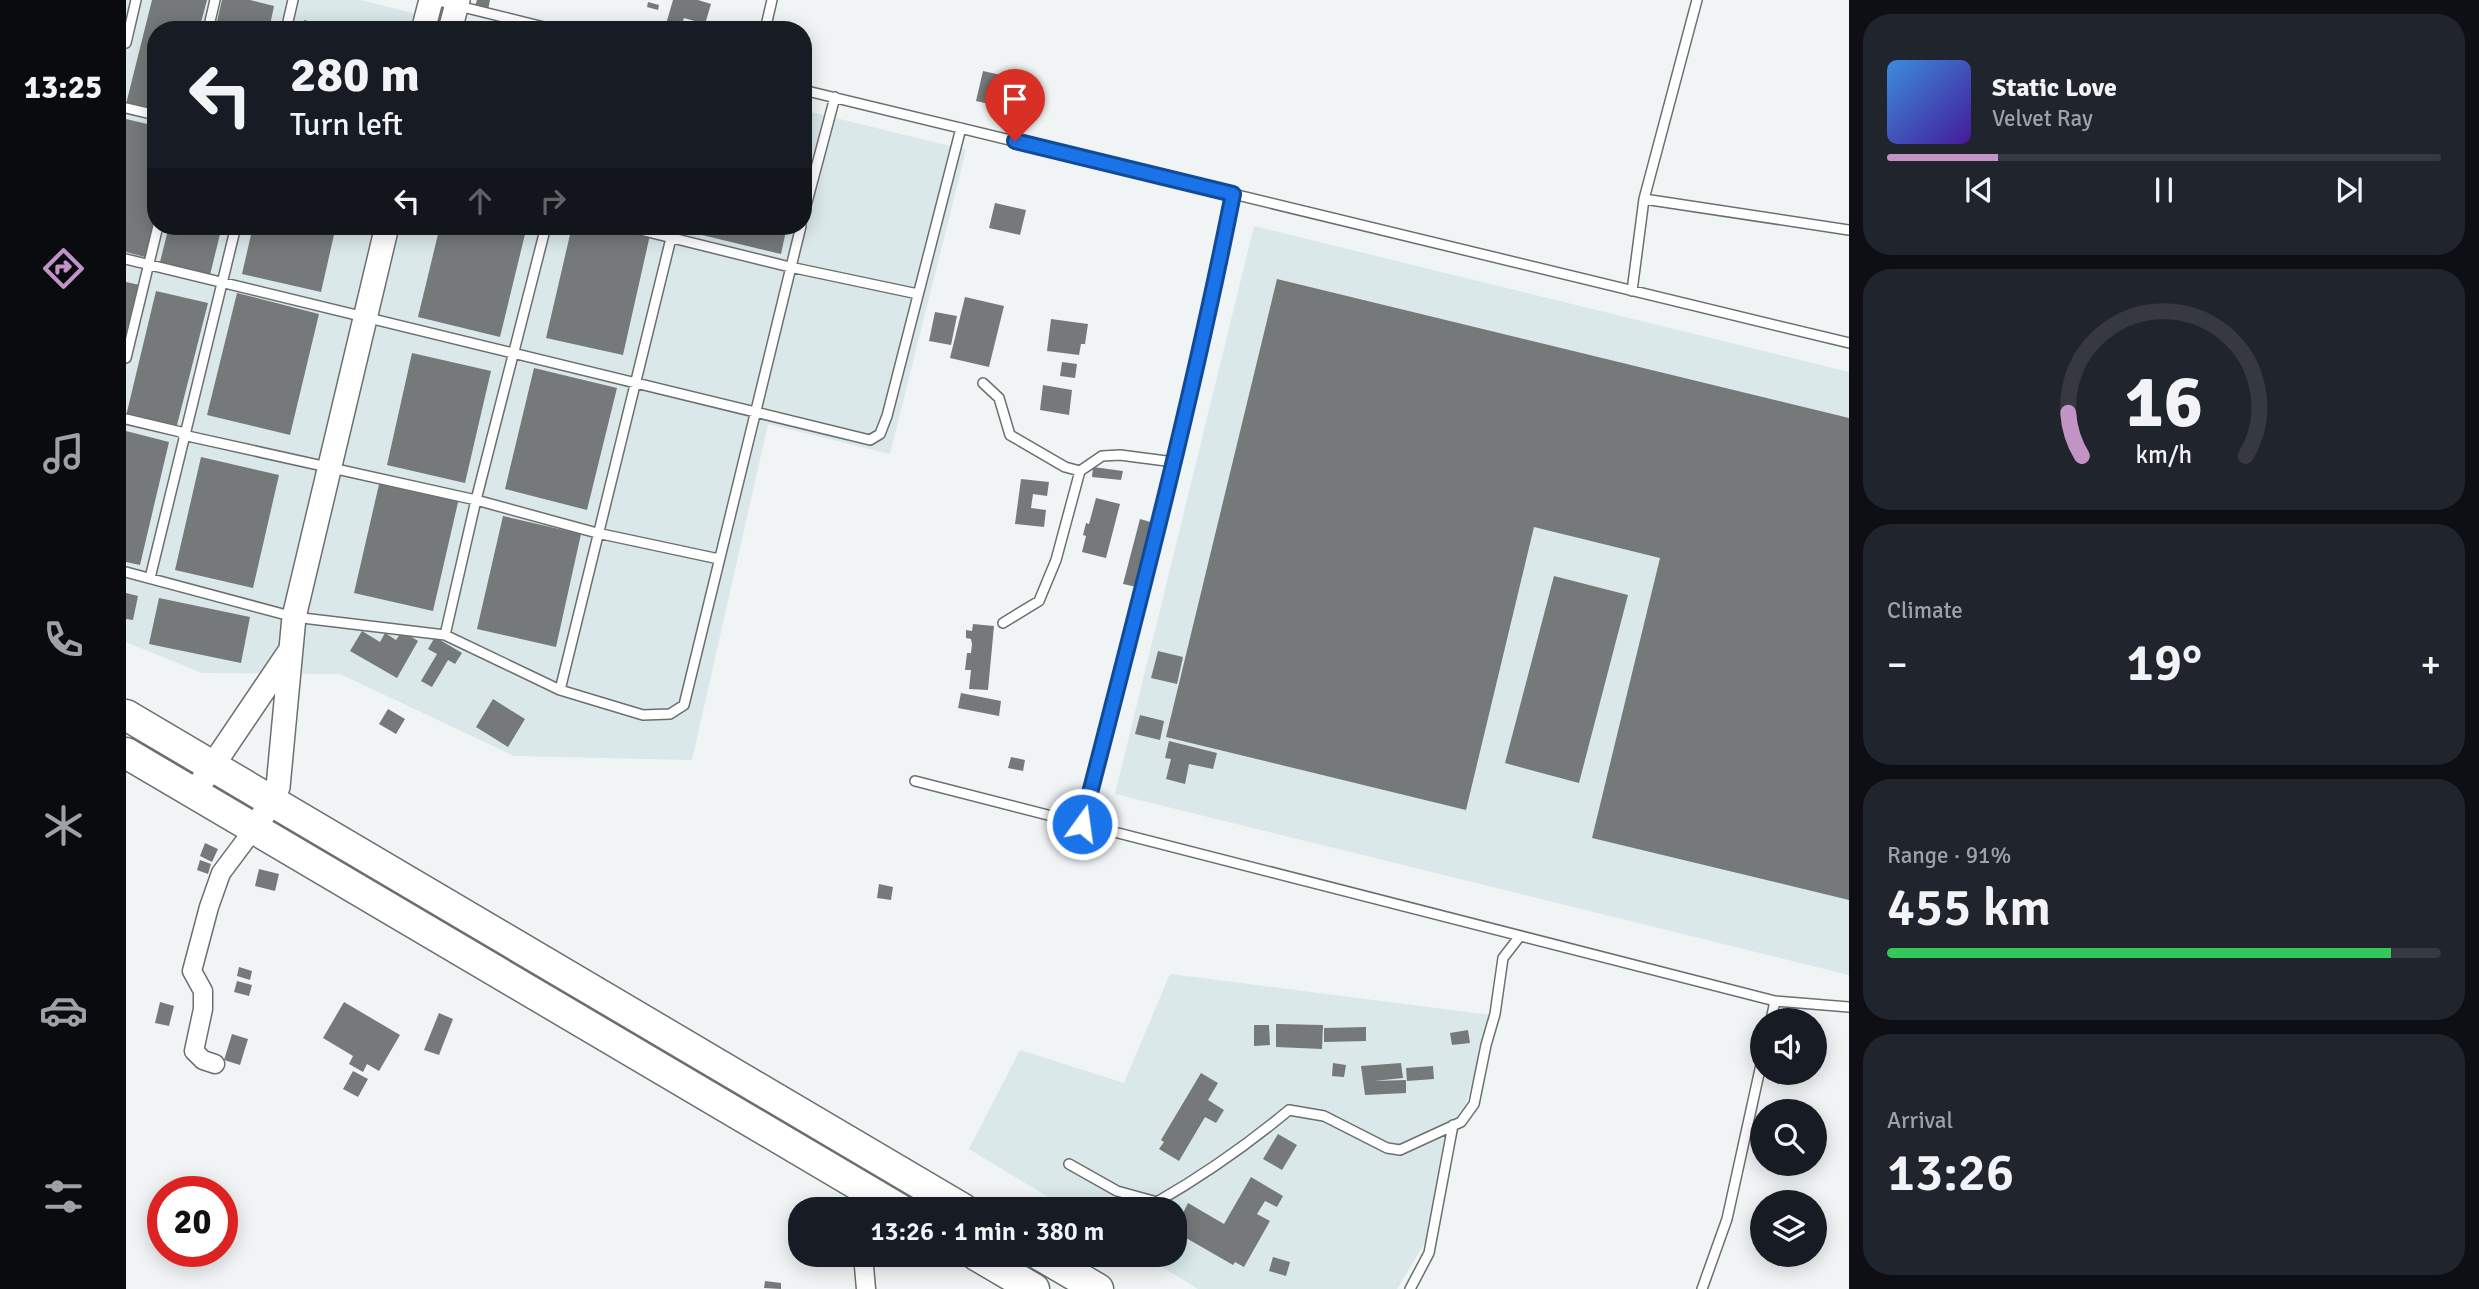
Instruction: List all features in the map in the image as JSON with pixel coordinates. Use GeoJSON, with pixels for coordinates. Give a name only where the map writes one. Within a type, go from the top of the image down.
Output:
{"type":"FeatureCollection","features":[{"type":"Feature","properties":{"kind":"highway"},"geometry":{"type":"LineString","coordinates":[[126,715],[943,1197]]}},
{"type":"Feature","properties":{"kind":"highway"},"geometry":{"type":"LineString","coordinates":[[126,753],[861,1197]]}},
{"type":"Feature","properties":{"kind":"highway"},"geometry":{"type":"LineString","coordinates":[[996,1267],[1034,1289]]}},
{"type":"Feature","properties":{"kind":"highway"},"geometry":{"type":"LineString","coordinates":[[1060,1267],[1098,1289]]}},
{"type":"Feature","properties":{"kind":"street"},"geometry":{"type":"LineString","coordinates":[[427,21],[445,1]]}},
{"type":"Feature","properties":{"kind":"street"},"geometry":{"type":"LineString","coordinates":[[445,1],[448,21]]}},
{"type":"Feature","properties":{"kind":"street"},"geometry":{"type":"LineString","coordinates":[[215,1065],[203,1060],[194,1051],[203,1009],[203,991],[192,971],[221,873],[254,829],[278,787],[294,617],[385,235]]}},
{"type":"Feature","properties":{"kind":"street"},"geometry":{"type":"LineString","coordinates":[[194,793],[292,648]]}},
{"type":"Feature","properties":{"kind":"street"},"geometry":{"type":"LineString","coordinates":[[864,1267],[866,1289]]}},
{"type":"Feature","properties":{"kind":"lane"},"geometry":{"type":"LineString","coordinates":[[126,43],[136,0]]}},
{"type":"Feature","properties":{"kind":"lane"},"geometry":{"type":"LineString","coordinates":[[210,21],[215,0]]}},
{"type":"Feature","properties":{"kind":"lane"},"geometry":{"type":"LineString","coordinates":[[288,21],[293,0]]}},
{"type":"Feature","properties":{"kind":"lane"},"geometry":{"type":"LineString","coordinates":[[767,21],[772,0]]}},
{"type":"Feature","properties":{"kind":"lane"},"geometry":{"type":"LineString","coordinates":[[1632,291],[1644,199],[1697,0]]}},
{"type":"Feature","properties":{"kind":"lane"},"geometry":{"type":"LineString","coordinates":[[445,1],[522,21]]}},
{"type":"Feature","properties":{"kind":"lane"},"geometry":{"type":"LineString","coordinates":[[812,92],[1849,344]]}},
{"type":"Feature","properties":{"kind":"lane"},"geometry":{"type":"LineString","coordinates":[[812,183],[835,97]]}},
{"type":"Feature","properties":{"kind":"lane"},"geometry":{"type":"LineString","coordinates":[[126,107],[147,113]]}},
{"type":"Feature","properties":{"kind":"lane"},"geometry":{"type":"LineString","coordinates":[[126,259],[870,440],[880,434],[961,128]]}},
{"type":"Feature","properties":{"kind":"lane"},"geometry":{"type":"LineString","coordinates":[[1082,824],[1206,330],[1233,194]]}},
{"type":"Feature","properties":{"kind":"lane"},"geometry":{"type":"LineString","coordinates":[[1644,199],[1849,230]]}},
{"type":"Feature","properties":{"kind":"lane"},"geometry":{"type":"LineString","coordinates":[[126,358],[156,235]]}},
{"type":"Feature","properties":{"kind":"lane"},"geometry":{"type":"LineString","coordinates":[[150,578],[234,235]]}},
{"type":"Feature","properties":{"kind":"lane"},"geometry":{"type":"LineString","coordinates":[[445,635],[476,500],[544,235]]}},
{"type":"Feature","properties":{"kind":"lane"},"geometry":{"type":"LineString","coordinates":[[666,235],[790,267],[918,294]]}},
{"type":"Feature","properties":{"kind":"lane"},"geometry":{"type":"LineString","coordinates":[[126,572],[294,617],[445,635],[560,690],[643,715],[670,714],[684,705],[799,235]]}},
{"type":"Feature","properties":{"kind":"lane"},"geometry":{"type":"LineString","coordinates":[[560,690],[671,236]]}},
{"type":"Feature","properties":{"kind":"lane"},"geometry":{"type":"LineString","coordinates":[[983,383],[999,398],[1010,435],[1065,467],[1080,471]]}},
{"type":"Feature","properties":{"kind":"lane"},"geometry":{"type":"LineString","coordinates":[[126,419],[476,500],[597,533],[719,559]]}},
{"type":"Feature","properties":{"kind":"lane"},"geometry":{"type":"LineString","coordinates":[[1003,623],[1040,601],[1056,560],[1080,471],[1102,456],[1174,462]]}},
{"type":"Feature","properties":{"kind":"lane"},"geometry":{"type":"LineString","coordinates":[[915,781],[1775,1001],[1849,1007]]}},
{"type":"Feature","properties":{"kind":"lane"},"geometry":{"type":"LineString","coordinates":[[1069,1164],[1117,1191],[1157,1202],[1234,1154],[1289,1110],[1324,1116],[1387,1148],[1400,1150],[1461,1122],[1474,1104],[1495,1014],[1503,958],[1520,936]]}},
{"type":"Feature","properties":{"kind":"lane"},"geometry":{"type":"LineString","coordinates":[[1774,1008],[1775,1001]]}},
{"type":"Feature","properties":{"kind":"lane"},"geometry":{"type":"LineString","coordinates":[[1702,1289],[1727,1219],[1756,1085]]}},
{"type":"Feature","properties":{"kind":"lane"},"geometry":{"type":"LineString","coordinates":[[1410,1289],[1429,1253],[1453,1125]]}},
{"type":"Feature","properties":{"kind":"shaded area"},"geometry":{"type":"Polygon","coordinates":[[[126,0],[361,0],[445,21],[147,21],[147,235],[812,235],[812,112],[966,150],[890,454],[768,424],[692,760],[514,756],[340,674],[202,673],[126,642],[126,0]]]}},
{"type":"Feature","properties":{"kind":"shaded area"},"geometry":{"type":"Polygon","coordinates":[[[1254,226],[1849,372],[1849,975],[1115,794],[1254,226]]]}},
{"type":"Feature","properties":{"kind":"shaded area"},"geometry":{"type":"Polygon","coordinates":[[[1170,974],[1491,1015],[1429,1236],[1397,1289],[1198,1289],[1162,1267],[1187,1267],[1187,1197],[1048,1197],[969,1149],[1020,1050],[1124,1083],[1170,974]]]}},
{"type":"Feature","properties":{"kind":"building"},"geometry":{"type":"Polygon","coordinates":[[[152,0],[207,0],[201,21],[147,21],[147,109],[126,104],[152,0]]]}},
{"type":"Feature","properties":{"kind":"building"},"geometry":{"type":"Polygon","coordinates":[[[222,0],[250,0],[274,6],[271,21],[217,21],[222,0]]]}},
{"type":"Feature","properties":{"kind":"building"},"geometry":{"type":"Polygon","coordinates":[[[477,0],[490,0],[488,10],[475,6],[477,0]]]}},
{"type":"Feature","properties":{"kind":"building"},"geometry":{"type":"Polygon","coordinates":[[[673,0],[698,0],[711,4],[706,21],[684,18],[683,21],[667,21],[673,0]]]}},
{"type":"Feature","properties":{"kind":"building"},"geometry":{"type":"Polygon","coordinates":[[[648,2],[659,5],[658,10],[647,7],[648,2]]]}},
{"type":"Feature","properties":{"kind":"building"},"geometry":{"type":"Polygon","coordinates":[[[983,71],[1032,82],[1024,112],[976,101],[983,71]]]}},
{"type":"Feature","properties":{"kind":"building"},"geometry":{"type":"Polygon","coordinates":[[[126,119],[147,124],[147,235],[150,235],[145,257],[126,252],[126,119]]]}},
{"type":"Feature","properties":{"kind":"building"},"geometry":{"type":"Polygon","coordinates":[[[995,203],[1026,210],[1020,235],[989,228],[995,203]]]}},
{"type":"Feature","properties":{"kind":"building"},"geometry":{"type":"Polygon","coordinates":[[[167,235],[220,235],[210,275],[160,262],[167,235]]]}},
{"type":"Feature","properties":{"kind":"building"},"geometry":{"type":"Polygon","coordinates":[[[251,235],[334,235],[321,292],[242,274],[251,235]]]}},
{"type":"Feature","properties":{"kind":"building"},"geometry":{"type":"Polygon","coordinates":[[[438,235],[525,235],[500,337],[418,317],[438,235]]]}},
{"type":"Feature","properties":{"kind":"building"},"geometry":{"type":"Polygon","coordinates":[[[570,235],[650,235],[623,355],[546,338],[570,235]]]}},
{"type":"Feature","properties":{"kind":"building"},"geometry":{"type":"Polygon","coordinates":[[[702,235],[785,235],[781,254],[702,235]]]}},
{"type":"Feature","properties":{"kind":"building"},"geometry":{"type":"Polygon","coordinates":[[[1277,279],[1849,418],[1849,900],[1592,838],[1660,558],[1534,527],[1466,810],[1166,737],[1277,279]]]}},
{"type":"Feature","properties":{"kind":"building"},"geometry":{"type":"Polygon","coordinates":[[[126,282],[140,285],[127,336],[126,336],[126,282]]]}},
{"type":"Feature","properties":{"kind":"building"},"geometry":{"type":"Polygon","coordinates":[[[156,291],[208,303],[176,429],[126,416],[156,291]]]}},
{"type":"Feature","properties":{"kind":"building"},"geometry":{"type":"Polygon","coordinates":[[[237,293],[319,314],[290,435],[207,415],[237,293]]]}},
{"type":"Feature","properties":{"kind":"building"},"geometry":{"type":"Polygon","coordinates":[[[965,297],[1004,306],[989,367],[950,358],[965,297]]]}},
{"type":"Feature","properties":{"kind":"building"},"geometry":{"type":"Polygon","coordinates":[[[935,312],[957,316],[951,345],[929,341],[935,312]]]}},
{"type":"Feature","properties":{"kind":"building"},"geometry":{"type":"Polygon","coordinates":[[[1051,319],[1088,324],[1085,344],[1081,344],[1079,355],[1047,351],[1051,319]]]}},
{"type":"Feature","properties":{"kind":"building"},"geometry":{"type":"Polygon","coordinates":[[[412,353],[491,371],[465,483],[387,465],[412,353]]]}},
{"type":"Feature","properties":{"kind":"building"},"geometry":{"type":"Polygon","coordinates":[[[1062,362],[1077,364],[1075,378],[1060,376],[1062,362]]]}},
{"type":"Feature","properties":{"kind":"building"},"geometry":{"type":"Polygon","coordinates":[[[534,368],[617,388],[587,510],[505,489],[534,368]]]}},
{"type":"Feature","properties":{"kind":"building"},"geometry":{"type":"Polygon","coordinates":[[[1043,385],[1072,390],[1069,415],[1040,410],[1043,385]]]}},
{"type":"Feature","properties":{"kind":"building"},"geometry":{"type":"Polygon","coordinates":[[[126,431],[169,442],[140,565],[126,562],[126,431]]]}},
{"type":"Feature","properties":{"kind":"building"},"geometry":{"type":"Polygon","coordinates":[[[201,457],[279,475],[253,588],[175,570],[201,457]]]}},
{"type":"Feature","properties":{"kind":"building"},"geometry":{"type":"Polygon","coordinates":[[[1093,467],[1123,471],[1121,480],[1092,477],[1093,467]]]}},
{"type":"Feature","properties":{"kind":"building"},"geometry":{"type":"Polygon","coordinates":[[[1021,479],[1049,482],[1047,496],[1033,494],[1031,508],[1046,510],[1044,527],[1015,524],[1021,479]]]}},
{"type":"Feature","properties":{"kind":"building"},"geometry":{"type":"Polygon","coordinates":[[[380,480],[459,498],[433,611],[354,593],[380,480]]]}},
{"type":"Feature","properties":{"kind":"building"},"geometry":{"type":"Polygon","coordinates":[[[1096,498],[1120,504],[1106,558],[1082,552],[1086,523],[1089,524],[1096,498]]]}},
{"type":"Feature","properties":{"kind":"building"},"geometry":{"type":"Polygon","coordinates":[[[503,516],[581,534],[556,647],[477,629],[503,516]]]}},
{"type":"Feature","properties":{"kind":"building"},"geometry":{"type":"Polygon","coordinates":[[[1140,519],[1154,523],[1137,587],[1123,584],[1140,519]]]}},
{"type":"Feature","properties":{"kind":"building"},"geometry":{"type":"Polygon","coordinates":[[[1554,576],[1628,595],[1579,783],[1505,763],[1554,576]]]}},
{"type":"Feature","properties":{"kind":"building"},"geometry":{"type":"Polygon","coordinates":[[[126,593],[138,596],[133,620],[126,619],[126,593]]]}},
{"type":"Feature","properties":{"kind":"building"},"geometry":{"type":"Polygon","coordinates":[[[159,598],[250,617],[241,663],[149,644],[159,598]]]}},
{"type":"Feature","properties":{"kind":"building"},"geometry":{"type":"Polygon","coordinates":[[[973,624],[994,626],[988,690],[969,689],[971,670],[965,670],[967,653],[971,653],[972,644],[971,639],[966,638],[966,630],[972,631],[973,624]]]}},
{"type":"Feature","properties":{"kind":"building"},"geometry":{"type":"Polygon","coordinates":[[[362,631],[380,642],[385,633],[396,640],[402,631],[418,641],[397,678],[350,651],[362,631]]]}},
{"type":"Feature","properties":{"kind":"building"},"geometry":{"type":"Polygon","coordinates":[[[435,637],[462,653],[455,664],[448,660],[432,687],[421,681],[437,654],[428,649],[435,637]]]}},
{"type":"Feature","properties":{"kind":"building"},"geometry":{"type":"Polygon","coordinates":[[[1158,651],[1183,657],[1177,684],[1151,678],[1158,651]]]}},
{"type":"Feature","properties":{"kind":"building"},"geometry":{"type":"Polygon","coordinates":[[[961,693],[1001,701],[999,716],[958,708],[961,693]]]}},
{"type":"Feature","properties":{"kind":"building"},"geometry":{"type":"Polygon","coordinates":[[[493,699],[525,719],[508,747],[476,727],[493,699]]]}},
{"type":"Feature","properties":{"kind":"building"},"geometry":{"type":"Polygon","coordinates":[[[388,709],[405,719],[396,734],[379,724],[388,709]]]}},
{"type":"Feature","properties":{"kind":"building"},"geometry":{"type":"Polygon","coordinates":[[[1140,715],[1164,721],[1160,740],[1135,734],[1140,715]]]}},
{"type":"Feature","properties":{"kind":"building"},"geometry":{"type":"Polygon","coordinates":[[[1169,741],[1217,753],[1213,769],[1189,764],[1185,784],[1166,779],[1171,759],[1165,758],[1169,741]]]}},
{"type":"Feature","properties":{"kind":"building"},"geometry":{"type":"Polygon","coordinates":[[[1011,757],[1025,760],[1023,771],[1008,768],[1011,757]]]}},
{"type":"Feature","properties":{"kind":"building"},"geometry":{"type":"Polygon","coordinates":[[[205,843],[218,849],[212,862],[200,856],[205,843]]]}},
{"type":"Feature","properties":{"kind":"building"},"geometry":{"type":"Polygon","coordinates":[[[200,860],[211,864],[208,874],[197,870],[200,860]]]}},
{"type":"Feature","properties":{"kind":"building"},"geometry":{"type":"Polygon","coordinates":[[[259,869],[279,874],[275,891],[255,886],[259,869]]]}},
{"type":"Feature","properties":{"kind":"building"},"geometry":{"type":"Polygon","coordinates":[[[879,884],[893,887],[891,900],[877,898],[879,884]]]}},
{"type":"Feature","properties":{"kind":"building"},"geometry":{"type":"Polygon","coordinates":[[[239,967],[252,971],[250,980],[237,976],[239,967]]]}},
{"type":"Feature","properties":{"kind":"building"},"geometry":{"type":"Polygon","coordinates":[[[237,981],[252,985],[249,996],[234,992],[237,981]]]}},
{"type":"Feature","properties":{"kind":"building"},"geometry":{"type":"Polygon","coordinates":[[[160,1002],[174,1006],[169,1026],[155,1023],[160,1002]]]}},
{"type":"Feature","properties":{"kind":"building"},"geometry":{"type":"Polygon","coordinates":[[[344,1002],[400,1035],[379,1071],[367,1064],[363,1072],[349,1064],[353,1056],[323,1038],[344,1002]]]}},
{"type":"Feature","properties":{"kind":"building"},"geometry":{"type":"Polygon","coordinates":[[[439,1013],[453,1019],[439,1055],[424,1050],[439,1013]]]}},
{"type":"Feature","properties":{"kind":"building"},"geometry":{"type":"Polygon","coordinates":[[[1276,1024],[1323,1025],[1322,1049],[1276,1047],[1276,1024]]]}},
{"type":"Feature","properties":{"kind":"building"},"geometry":{"type":"Polygon","coordinates":[[[1254,1025],[1269,1025],[1270,1045],[1254,1046],[1254,1025]]]}},
{"type":"Feature","properties":{"kind":"building"},"geometry":{"type":"Polygon","coordinates":[[[1366,1027],[1366,1041],[1324,1042],[1324,1028],[1366,1027]]]}},
{"type":"Feature","properties":{"kind":"building"},"geometry":{"type":"Polygon","coordinates":[[[1468,1030],[1470,1043],[1452,1045],[1450,1033],[1468,1030]]]}},
{"type":"Feature","properties":{"kind":"building"},"geometry":{"type":"Polygon","coordinates":[[[232,1034],[248,1039],[240,1065],[224,1060],[232,1034]]]}},
{"type":"Feature","properties":{"kind":"building"},"geometry":{"type":"Polygon","coordinates":[[[1333,1063],[1346,1065],[1344,1077],[1332,1076],[1333,1063]]]}},
{"type":"Feature","properties":{"kind":"building"},"geometry":{"type":"Polygon","coordinates":[[[1401,1063],[1403,1078],[1374,1081],[1406,1080],[1406,1093],[1365,1095],[1361,1066],[1401,1063]]]}},
{"type":"Feature","properties":{"kind":"building"},"geometry":{"type":"Polygon","coordinates":[[[1433,1066],[1434,1079],[1407,1081],[1406,1068],[1433,1066]]]}},
{"type":"Feature","properties":{"kind":"building"},"geometry":{"type":"Polygon","coordinates":[[[353,1071],[368,1079],[358,1097],[343,1089],[353,1071]]]}},
{"type":"Feature","properties":{"kind":"building"},"geometry":{"type":"Polygon","coordinates":[[[1201,1073],[1218,1083],[1208,1100],[1224,1110],[1216,1123],[1205,1117],[1179,1161],[1159,1149],[1164,1142],[1161,1140],[1201,1073]]]}},
{"type":"Feature","properties":{"kind":"building"},"geometry":{"type":"Polygon","coordinates":[[[1278,1134],[1297,1145],[1282,1170],[1263,1159],[1278,1134]]]}},
{"type":"Feature","properties":{"kind":"building"},"geometry":{"type":"Polygon","coordinates":[[[1251,1177],[1283,1196],[1277,1207],[1265,1201],[1257,1214],[1270,1221],[1244,1267],[1235,1262],[1233,1265],[1187,1238],[1188,1203],[1224,1224],[1251,1177]]]}},
{"type":"Feature","properties":{"kind":"building"},"geometry":{"type":"Polygon","coordinates":[[[1273,1257],[1290,1262],[1286,1276],[1269,1271],[1273,1257]]]}},
{"type":"Feature","properties":{"kind":"building"},"geometry":{"type":"Polygon","coordinates":[[[765,1281],[781,1283],[781,1289],[764,1288],[765,1281]]]}},
{"type":"Feature","properties":{"kind":"route"},"geometry":{"type":"LineString","coordinates":[[1015,141],[1233,194],[1206,330],[1082,824]]}}]}
